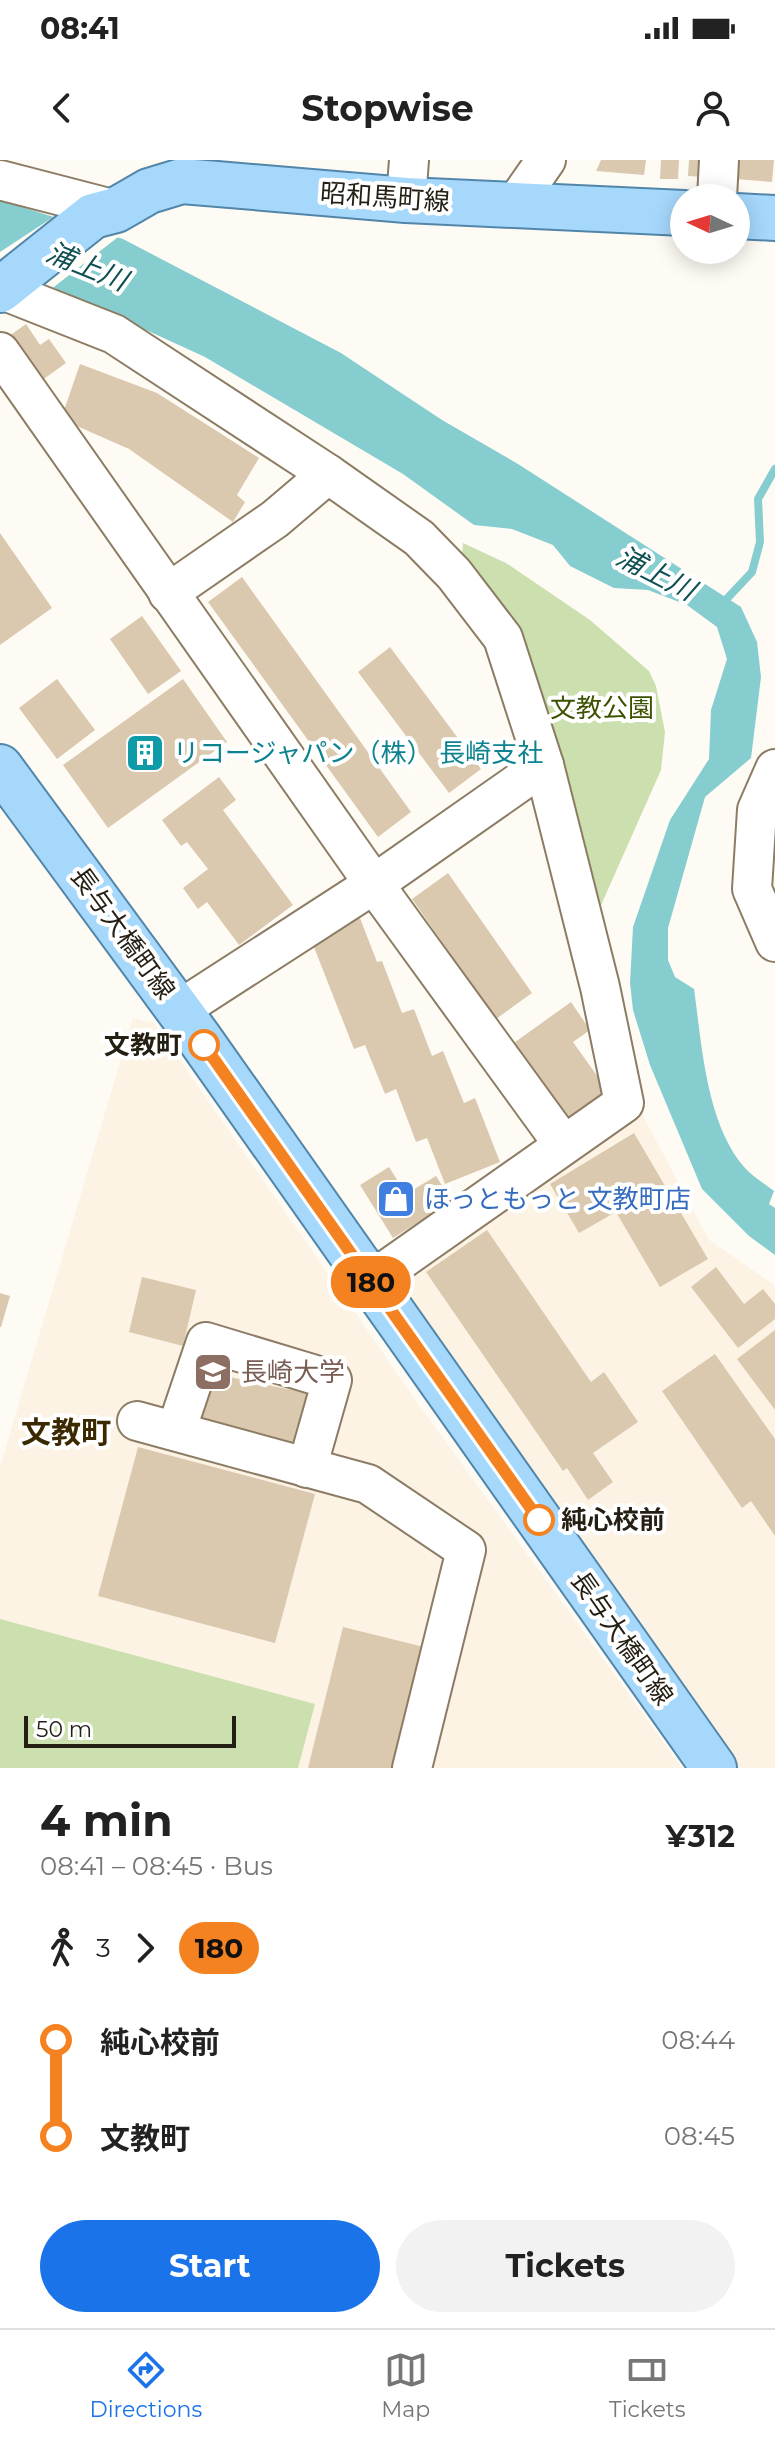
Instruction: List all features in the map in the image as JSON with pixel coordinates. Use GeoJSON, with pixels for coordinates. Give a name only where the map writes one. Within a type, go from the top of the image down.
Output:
{"type":"FeatureCollection","features":[{"type":"Feature","properties":{"kind":"main road","name":"昭和馬町線"},"geometry":{"type":"LineString","coordinates":[[0,289],[104,213],[149,191],[182,181],[407,180],[514,206],[670,212]]}},
{"type":"Feature","properties":{"kind":"main road"},"geometry":{"type":"LineString","coordinates":[[750,217],[775,218]]}},
{"type":"Feature","properties":{"kind":"main road","name":"長与大橋町線"},"geometry":{"type":"LineString","coordinates":[[0,767],[179,1010],[714,1768]]}},
{"type":"Feature","properties":{"kind":"street"},"geometry":{"type":"LineString","coordinates":[[514,206],[546,160]]}},
{"type":"Feature","properties":{"kind":"street"},"geometry":{"type":"LineString","coordinates":[[718,184],[719,160]]}},
{"type":"Feature","properties":{"kind":"street"},"geometry":{"type":"LineString","coordinates":[[0,180],[104,213]]}},
{"type":"Feature","properties":{"kind":"street"},"geometry":{"type":"LineString","coordinates":[[0,289],[114,334],[328,474],[419,538],[454,574],[503,638],[544,765],[600,987],[624,1103],[371,1281]]}},
{"type":"Feature","properties":{"kind":"street"},"geometry":{"type":"LineString","coordinates":[[0,352],[374,884],[563,1144]]}},
{"type":"Feature","properties":{"kind":"street"},"geometry":{"type":"LineString","coordinates":[[168,593],[275,519],[328,474]]}},
{"type":"Feature","properties":{"kind":"street"},"geometry":{"type":"LineString","coordinates":[[179,1010],[374,884],[544,765]]}},
{"type":"Feature","properties":{"kind":"street"},"geometry":{"type":"LineString","coordinates":[[775,769],[757,810],[752,889],[775,942]]}},
{"type":"Feature","properties":{"kind":"street"},"geometry":{"type":"LineString","coordinates":[[176,1431],[206,1342],[332,1380],[307,1468]]}},
{"type":"Feature","properties":{"kind":"street"},"geometry":{"type":"LineString","coordinates":[[137,1421],[368,1484],[466,1550],[412,1768]]}},
{"type":"Feature","properties":{"kind":"shaded area","name":"長崎大学"},"geometry":{"type":"Polygon","coordinates":[[[133,1018],[154,1023],[415,1399],[682,1768],[0,1768],[0,1467],[133,1018]]]}},
{"type":"Feature","properties":{"kind":"shaded area"},"geometry":{"type":"Polygon","coordinates":[[[641,1112],[709,1240],[775,1285],[775,1768],[725,1768],[393,1287],[641,1112]]]}},
{"type":"Feature","properties":{"kind":"green space","name":"文教公園"},"geometry":{"type":"Polygon","coordinates":[[[463,543],[506,563],[590,620],[649,671],[656,686],[665,732],[661,770],[598,912],[462,558],[463,543]]]}},
{"type":"Feature","properties":{"kind":"green space"},"geometry":{"type":"Polygon","coordinates":[[[0,1619],[315,1704],[298,1768],[0,1768],[0,1619]]]}},
{"type":"Feature","properties":{"kind":"water","name":"浦上川"},"geometry":{"type":"Polygon","coordinates":[[[0,200],[123,239],[341,353],[442,420],[518,464],[741,607],[757,642],[761,677],[751,758],[705,797],[668,928],[668,960],[675,977],[694,989],[703,1059],[722,1129],[745,1168],[774,1191],[769,1204],[775,1208],[775,1255],[749,1236],[702,1189],[650,1065],[633,1010],[630,983],[633,927],[670,820],[709,759],[711,710],[727,659],[717,627],[687,605],[648,590],[614,588],[570,566],[553,545],[512,529],[474,525],[403,474],[205,357],[48,285],[0,270],[0,200]]]}},
{"type":"Feature","properties":{"kind":"pier"},"geometry":{"type":"Polygon","coordinates":[[[58,214],[122,234],[50,290],[0,273],[0,252],[58,214]]]}},
{"type":"Feature","properties":{"kind":"building"},"geometry":{"type":"Polygon","coordinates":[[[601,160],[646,160],[644,175],[596,171],[601,160]]]}},
{"type":"Feature","properties":{"kind":"building"},"geometry":{"type":"Polygon","coordinates":[[[661,160],[679,160],[678,179],[660,179],[661,160]]]}},
{"type":"Feature","properties":{"kind":"building"},"geometry":{"type":"Polygon","coordinates":[[[689,160],[705,160],[704,177],[688,176],[689,160]]]}},
{"type":"Feature","properties":{"kind":"building"},"geometry":{"type":"Polygon","coordinates":[[[737,160],[774,160],[772,182],[736,179],[737,160]]]}},
{"type":"Feature","properties":{"kind":"building"},"geometry":{"type":"Polygon","coordinates":[[[26,324],[40,345],[49,339],[66,363],[34,386],[2,341],[26,324]]]}},
{"type":"Feature","properties":{"kind":"building"},"geometry":{"type":"Polygon","coordinates":[[[80,364],[157,393],[259,458],[237,495],[245,502],[233,522],[129,449],[61,419],[80,364]]]}},
{"type":"Feature","properties":{"kind":"building"},"geometry":{"type":"Polygon","coordinates":[[[0,533],[52,608],[0,645],[0,533]]]}},
{"type":"Feature","properties":{"kind":"building"},"geometry":{"type":"Polygon","coordinates":[[[242,577],[411,812],[378,837],[208,602],[242,577]]]}},
{"type":"Feature","properties":{"kind":"building"},"geometry":{"type":"Polygon","coordinates":[[[142,616],[181,671],[148,694],[110,639],[142,616]]]}},
{"type":"Feature","properties":{"kind":"building"},"geometry":{"type":"Polygon","coordinates":[[[390,647],[481,769],[449,793],[358,672],[390,647]]]}},
{"type":"Feature","properties":{"kind":"building"},"geometry":{"type":"Polygon","coordinates":[[[57,679],[95,730],[57,759],[19,708],[57,679]]]}},
{"type":"Feature","properties":{"kind":"building","name":"リコージャパン（株） 長崎支社"},"geometry":{"type":"Polygon","coordinates":[[[183,679],[227,742],[108,828],[63,765],[183,679]]]}},
{"type":"Feature","properties":{"kind":"building"},"geometry":{"type":"Polygon","coordinates":[[[219,777],[236,800],[223,810],[293,905],[239,945],[207,902],[198,909],[183,888],[208,869],[187,842],[181,846],[162,820],[219,777]]]}},
{"type":"Feature","properties":{"kind":"building"},"geometry":{"type":"Polygon","coordinates":[[[448,873],[532,993],[496,1019],[412,899],[448,873]]]}},
{"type":"Feature","properties":{"kind":"building"},"geometry":{"type":"Polygon","coordinates":[[[360,918],[377,962],[382,961],[402,1013],[414,1009],[432,1056],[443,1051],[464,1103],[475,1098],[500,1162],[445,1184],[427,1138],[416,1142],[396,1089],[385,1094],[365,1045],[354,1049],[310,937],[360,918]]]}},
{"type":"Feature","properties":{"kind":"building"},"geometry":{"type":"Polygon","coordinates":[[[571,1002],[590,1030],[573,1042],[608,1091],[565,1121],[511,1045],[571,1002]]]}},
{"type":"Feature","properties":{"kind":"building"},"geometry":{"type":"Polygon","coordinates":[[[634,1133],[708,1259],[660,1287],[616,1212],[579,1233],[550,1184],[634,1133]]]}},
{"type":"Feature","properties":{"kind":"building"},"geometry":{"type":"Polygon","coordinates":[[[389,1167],[406,1194],[436,1176],[452,1201],[393,1238],[360,1185],[389,1167]]]}},
{"type":"Feature","properties":{"kind":"building"},"geometry":{"type":"Polygon","coordinates":[[[487,1230],[591,1382],[604,1372],[638,1422],[593,1453],[613,1482],[588,1500],[567,1468],[563,1471],[426,1272],[487,1230]]]}},
{"type":"Feature","properties":{"kind":"building"},"geometry":{"type":"Polygon","coordinates":[[[716,1267],[744,1304],[763,1289],[775,1304],[775,1319],[738,1348],[691,1287],[716,1267]]]}},
{"type":"Feature","properties":{"kind":"building"},"geometry":{"type":"Polygon","coordinates":[[[142,1277],[196,1290],[183,1346],[129,1332],[142,1277]]]}},
{"type":"Feature","properties":{"kind":"building"},"geometry":{"type":"Polygon","coordinates":[[[0,1293],[10,1296],[1,1327],[0,1327],[0,1293]]]}},
{"type":"Feature","properties":{"kind":"building"},"geometry":{"type":"Polygon","coordinates":[[[775,1330],[775,1410],[737,1359],[775,1330]]]}},
{"type":"Feature","properties":{"kind":"building"},"geometry":{"type":"Polygon","coordinates":[[[715,1354],[775,1439],[775,1536],[751,1501],[742,1508],[662,1391],[715,1354]]]}},
{"type":"Feature","properties":{"kind":"building"},"geometry":{"type":"Polygon","coordinates":[[[205,1372],[311,1394],[300,1451],[193,1429],[205,1372]]]}},
{"type":"Feature","properties":{"kind":"building"},"geometry":{"type":"Polygon","coordinates":[[[138,1447],[315,1494],[275,1643],[98,1596],[138,1447]]]}},
{"type":"Feature","properties":{"kind":"building"},"geometry":{"type":"Polygon","coordinates":[[[343,1627],[428,1648],[398,1768],[308,1768],[343,1627]]]}},
{"type":"Feature","properties":{"kind":"waterway"},"geometry":{"type":"LineString","coordinates":[[720,606],[752,572],[760,542],[758,499],[775,469]]}},
{"type":"Feature","properties":{"kind":"bus line","name":"180"},"geometry":{"type":"LineString","coordinates":[[204,1045],[539,1520]]}},
{"type":"Feature","properties":{"kind":"place","name":"リコージャパン（株） 長崎支社"},"geometry":{"type":"Point","coordinates":[145,753]}},
{"type":"Feature","properties":{"kind":"place","name":"文教町"},"geometry":{"type":"Point","coordinates":[204,1045]}},
{"type":"Feature","properties":{"kind":"place","name":"ほっともっと 文教町店"},"geometry":{"type":"Point","coordinates":[396,1199]}},
{"type":"Feature","properties":{"kind":"place","name":"長崎大学"},"geometry":{"type":"Point","coordinates":[213,1372]}},
{"type":"Feature","properties":{"kind":"place","name":"純心校前"},"geometry":{"type":"Point","coordinates":[539,1520]}},
{"type":"Feature","properties":{"kind":"district","name":"文教町"},"geometry":{"type":"Point","coordinates":[66,1432]}}]}
